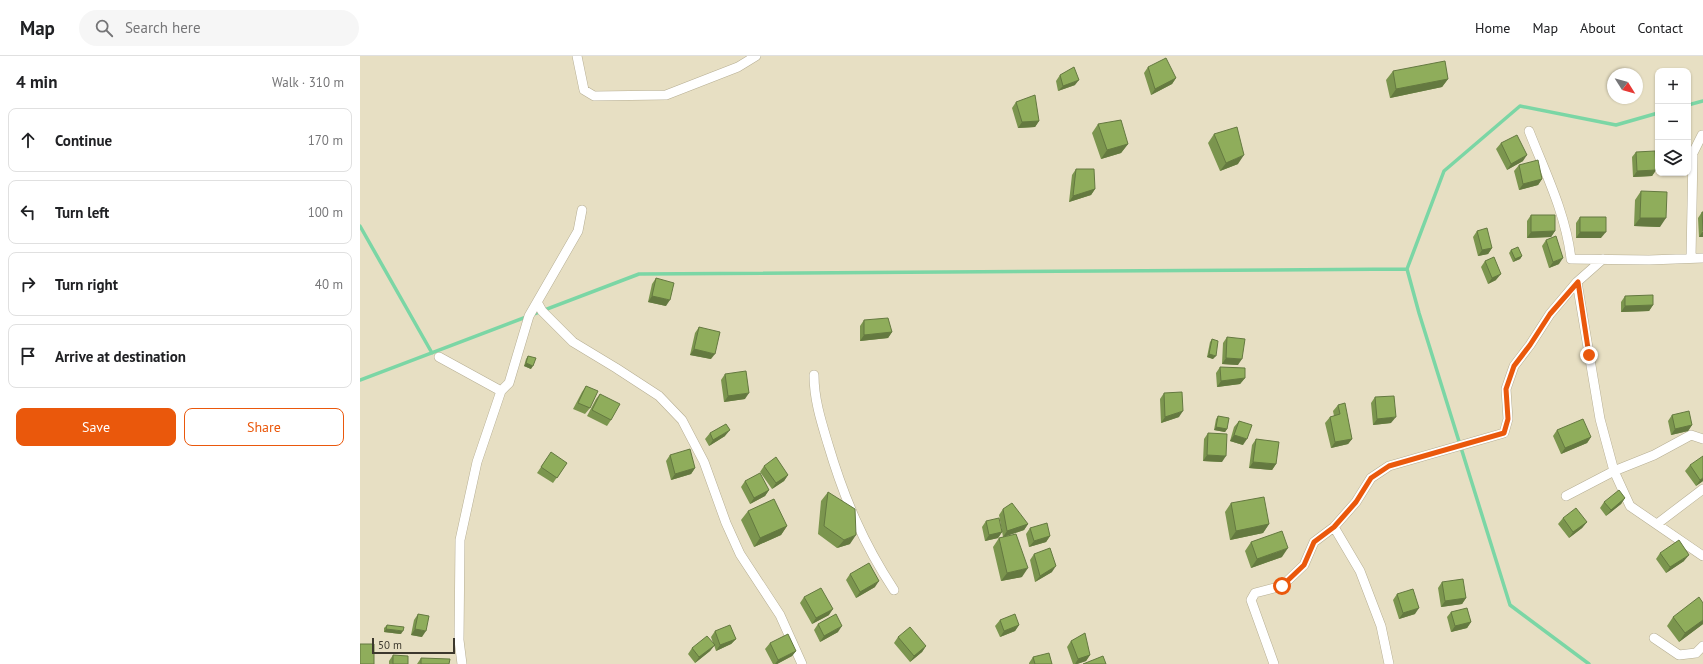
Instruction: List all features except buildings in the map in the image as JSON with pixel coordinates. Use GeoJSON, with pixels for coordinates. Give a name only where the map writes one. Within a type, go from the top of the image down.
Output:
{"type":"FeatureCollection","features":[{"type":"Feature","properties":{"kind":"street"},"geometry":{"type":"LineString","coordinates":[[576,56],[584,90],[594,96],[666,95],[738,67],[756,56]]}},
{"type":"Feature","properties":{"kind":"street"},"geometry":{"type":"LineString","coordinates":[[1529,131],[1558,204],[1569,242],[1571,259],[1649,260],[1703,258]]}},
{"type":"Feature","properties":{"kind":"street"},"geometry":{"type":"LineString","coordinates":[[1691,258],[1693,153],[1702,135]]}},
{"type":"Feature","properties":{"kind":"street"},"geometry":{"type":"LineString","coordinates":[[462,664],[460,640],[460,540],[477,462],[502,391],[509,384],[529,316],[578,231],[582,210]]}},
{"type":"Feature","properties":{"kind":"street"},"geometry":{"type":"LineString","coordinates":[[1274,664],[1251,600],[1256,593],[1282,586],[1304,565],[1314,542],[1334,527],[1356,502],[1371,478],[1389,466],[1504,433],[1508,419],[1506,389],[1514,366],[1530,345],[1550,314],[1578,282],[1603,259]]}},
{"type":"Feature","properties":{"kind":"street"},"geometry":{"type":"LineString","coordinates":[[1578,282],[1600,419],[1614,471],[1630,506],[1703,556]]}},
{"type":"Feature","properties":{"kind":"street"},"geometry":{"type":"LineString","coordinates":[[537,302],[542,311],[573,342],[659,396],[682,420],[704,462],[726,523],[740,554],[780,615],[802,664]]}},
{"type":"Feature","properties":{"kind":"street"},"geometry":{"type":"LineString","coordinates":[[439,357],[502,391]]}},
{"type":"Feature","properties":{"kind":"street"},"geometry":{"type":"LineString","coordinates":[[814,376],[814,389],[819,413],[841,487],[859,530],[877,565],[894,590]]}},
{"type":"Feature","properties":{"kind":"street"},"geometry":{"type":"LineString","coordinates":[[1566,496],[1614,471],[1654,455],[1691,435],[1703,439]]}},
{"type":"Feature","properties":{"kind":"street"},"geometry":{"type":"LineString","coordinates":[[1657,524],[1703,490]]}},
{"type":"Feature","properties":{"kind":"street"},"geometry":{"type":"LineString","coordinates":[[1334,527],[1360,571],[1381,626],[1390,664]]}},
{"type":"Feature","properties":{"kind":"street"},"geometry":{"type":"LineString","coordinates":[[1654,638],[1679,655],[1696,653],[1703,646]]}},
{"type":"Feature","properties":{"kind":"waterway"},"geometry":{"type":"LineString","coordinates":[[1691,104],[1703,101]]}},
{"type":"Feature","properties":{"kind":"waterway"},"geometry":{"type":"LineString","coordinates":[[360,380],[639,274],[1407,269],[1444,171],[1520,106],[1616,125],[1655,114]]}},
{"type":"Feature","properties":{"kind":"waterway"},"geometry":{"type":"LineString","coordinates":[[360,226],[432,353]]}},
{"type":"Feature","properties":{"kind":"waterway"},"geometry":{"type":"LineString","coordinates":[[1407,269],[1419,313],[1510,605],[1589,664]]}},
{"type":"Feature","properties":{"kind":"route"},"geometry":{"type":"LineString","coordinates":[[1282,586],[1304,565],[1314,542],[1334,527],[1356,502],[1371,478],[1389,466],[1504,433],[1508,419],[1506,389],[1514,366],[1530,345],[1550,314],[1578,282],[1589,355]]}}]}
